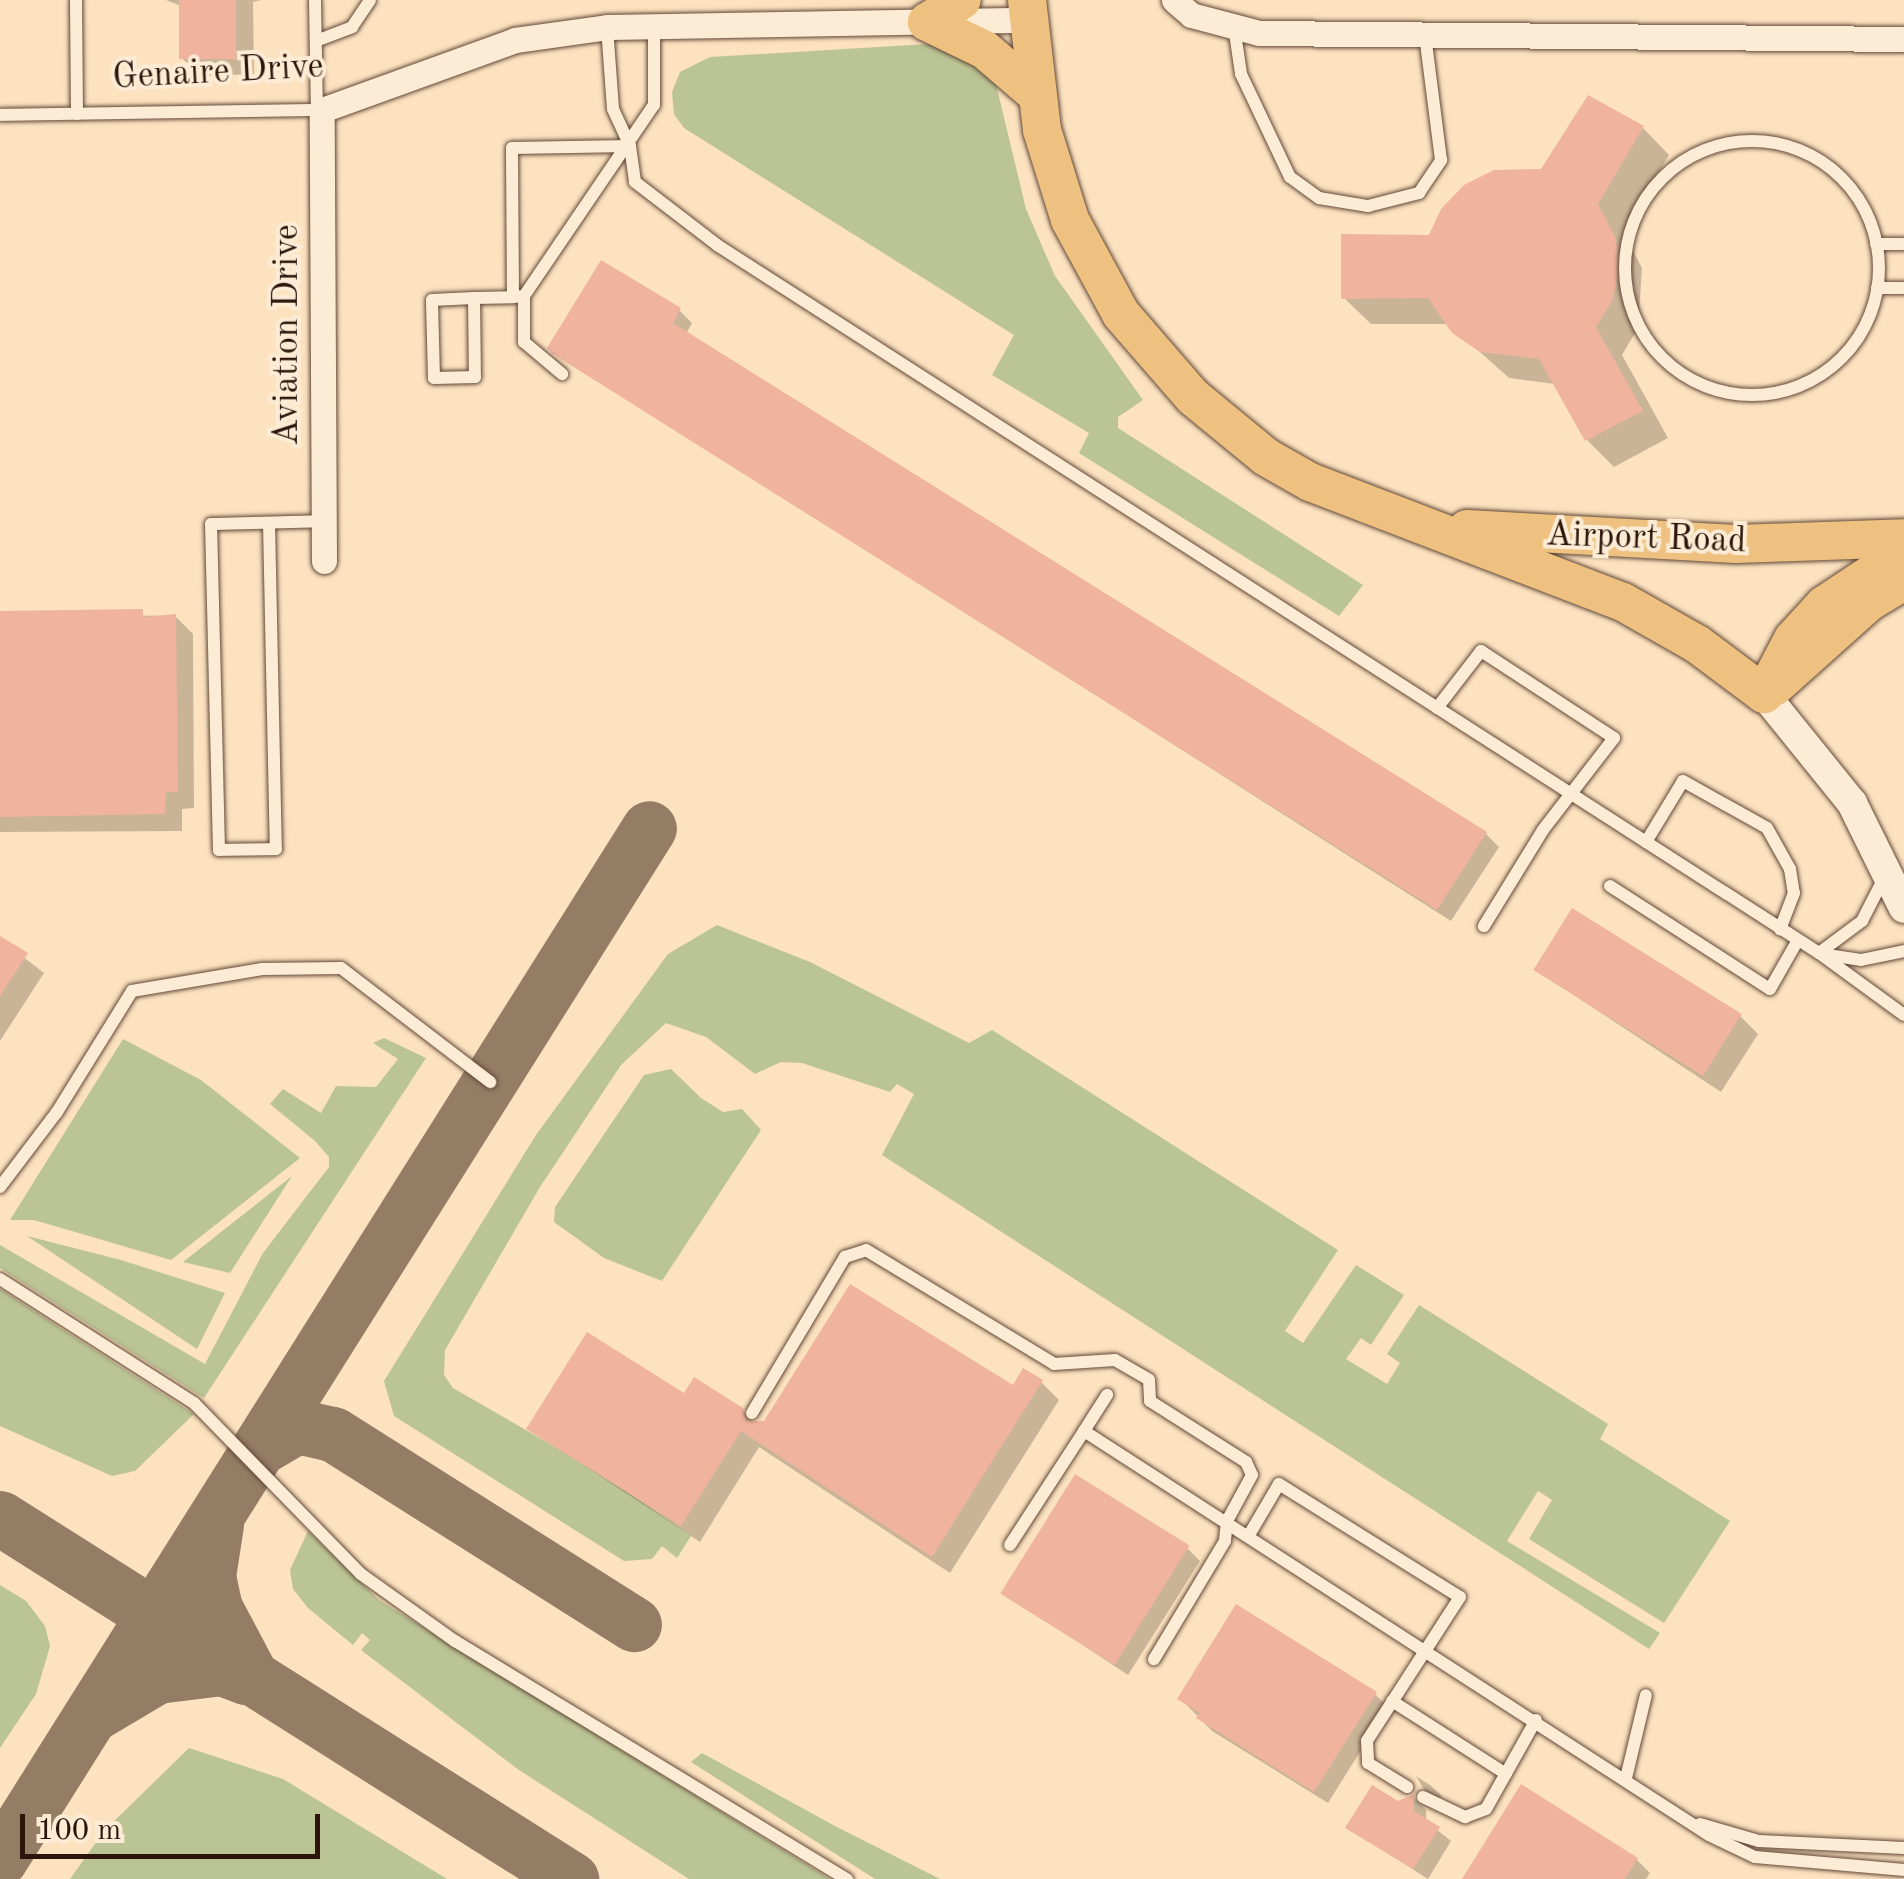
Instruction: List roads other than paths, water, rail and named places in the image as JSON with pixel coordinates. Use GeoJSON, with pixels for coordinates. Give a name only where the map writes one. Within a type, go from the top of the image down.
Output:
{"type":"FeatureCollection","features":[{"type":"Feature","properties":{"kind":"main road"},"geometry":{"type":"LineString","coordinates":[[927,22],[962,0]]}},
{"type":"Feature","properties":{"kind":"main road"},"geometry":{"type":"LineString","coordinates":[[1028,10],[1035,93],[1070,220],[1121,314],[1167,371],[1266,457],[1390,517],[1623,602],[1697,644],[1764,694]]}},
{"type":"Feature","properties":{"kind":"main road"},"geometry":{"type":"LineString","coordinates":[[927,22],[985,50],[1035,93]]}},
{"type":"Feature","properties":{"kind":"main road","name":"Airport Road"},"geometry":{"type":"LineString","coordinates":[[1390,517],[1502,534],[1736,544],[1904,538]]}},
{"type":"Feature","properties":{"kind":"main road"},"geometry":{"type":"LineString","coordinates":[[1764,694],[1793,639],[1824,605],[1904,552]]}},
{"type":"Feature","properties":{"kind":"main road"},"geometry":{"type":"LineString","coordinates":[[1764,694],[1869,602],[1904,580]]}},
{"type":"Feature","properties":{"kind":"street"},"geometry":{"type":"LineString","coordinates":[[1174,0],[1191,15],[1258,32],[1904,39]]}},
{"type":"Feature","properties":{"kind":"street","name":"Genaire Drive"},"geometry":{"type":"LineString","coordinates":[[320,110],[515,40],[608,26],[927,22],[1028,10]]}},
{"type":"Feature","properties":{"kind":"street","name":"Aviation Drive"},"geometry":{"type":"LineString","coordinates":[[320,110],[324,560]]}},
{"type":"Feature","properties":{"kind":"street"},"geometry":{"type":"LineString","coordinates":[[1764,694],[1826,765],[1888,871],[1904,908]]}},
{"type":"Feature","properties":{"kind":"lane"},"geometry":{"type":"LineString","coordinates":[[76,0],[78,114]]}},
{"type":"Feature","properties":{"kind":"lane"},"geometry":{"type":"LineString","coordinates":[[315,0],[320,110]]}},
{"type":"Feature","properties":{"kind":"lane"},"geometry":{"type":"LineString","coordinates":[[316,40],[352,26],[370,0]]}},
{"type":"Feature","properties":{"kind":"lane"},"geometry":{"type":"LineString","coordinates":[[608,26],[612,108],[630,146],[635,182],[652,200],[1818,953],[1904,1016]]}},
{"type":"Feature","properties":{"kind":"lane"},"geometry":{"type":"LineString","coordinates":[[518,296],[630,146],[654,104],[654,26]]}},
{"type":"Feature","properties":{"kind":"lane"},"geometry":{"type":"LineString","coordinates":[[1234,26],[1241,74],[1290,177],[1318,198],[1368,206],[1419,193],[1440,160],[1425,34]]}},
{"type":"Feature","properties":{"kind":"lane","name":"Genaire Drive"},"geometry":{"type":"LineString","coordinates":[[0,115],[320,110]]}},
{"type":"Feature","properties":{"kind":"lane"},"geometry":{"type":"LineString","coordinates":[[1753,141],[1793,148],[1829,166],[1857,196],[1876,244],[1877,288],[1853,347],[1823,374],[1783,392],[1740,396],[1698,384],[1662,360],[1637,325],[1624,284],[1627,240],[1643,200],[1672,168],[1710,148],[1753,141]]}},
{"type":"Feature","properties":{"kind":"lane"},"geometry":{"type":"LineString","coordinates":[[562,374],[524,342],[518,296],[512,148],[630,146]]}},
{"type":"Feature","properties":{"kind":"lane"},"geometry":{"type":"LineString","coordinates":[[1876,244],[1904,244]]}},
{"type":"Feature","properties":{"kind":"lane"},"geometry":{"type":"LineString","coordinates":[[1877,288],[1904,288]]}},
{"type":"Feature","properties":{"kind":"lane"},"geometry":{"type":"LineString","coordinates":[[474,298],[475,377],[434,378],[432,300],[474,298],[518,296]]}},
{"type":"Feature","properties":{"kind":"lane"},"geometry":{"type":"LineString","coordinates":[[269,522],[276,848],[219,850],[211,524],[269,522],[324,521]]}},
{"type":"Feature","properties":{"kind":"lane"},"geometry":{"type":"LineString","coordinates":[[1436,708],[1481,651],[1611,734],[1613,744],[1544,830],[1484,926]]}},
{"type":"Feature","properties":{"kind":"lane"},"geometry":{"type":"LineString","coordinates":[[1646,842],[1683,780],[1767,828],[1790,870],[1794,894],[1780,929]]}},
{"type":"Feature","properties":{"kind":"lane"},"geometry":{"type":"LineString","coordinates":[[1818,953],[1862,921],[1888,871]]}},
{"type":"Feature","properties":{"kind":"lane"},"geometry":{"type":"LineString","coordinates":[[1610,886],[1770,989],[1798,940]]}},
{"type":"Feature","properties":{"kind":"lane"},"geometry":{"type":"LineString","coordinates":[[1818,953],[1861,960],[1904,951]]}},
{"type":"Feature","properties":{"kind":"lane"},"geometry":{"type":"LineString","coordinates":[[0,1187],[57,1112],[132,991],[262,969],[341,968],[447,1055],[490,1082]]}},
{"type":"Feature","properties":{"kind":"lane"},"geometry":{"type":"LineString","coordinates":[[752,1414],[846,1257],[866,1250],[1054,1364],[1115,1360],[1149,1380],[1150,1401],[1246,1462],[1252,1475],[1226,1520],[1225,1541],[1154,1660]]}},
{"type":"Feature","properties":{"kind":"lane"},"geometry":{"type":"LineString","coordinates":[[0,1278],[194,1403],[361,1574],[456,1641],[847,1879]]}},
{"type":"Feature","properties":{"kind":"lane"},"geometry":{"type":"LineString","coordinates":[[1010,1544],[1108,1396]]}},
{"type":"Feature","properties":{"kind":"lane"},"geometry":{"type":"LineString","coordinates":[[1084,1431],[1755,1858],[1904,1870]]}},
{"type":"Feature","properties":{"kind":"lane"},"geometry":{"type":"LineString","coordinates":[[1249,1535],[1279,1484],[1460,1597],[1367,1741],[1368,1763],[1407,1787]]}},
{"type":"Feature","properties":{"kind":"lane"},"geometry":{"type":"LineString","coordinates":[[1626,1778],[1646,1696]]}},
{"type":"Feature","properties":{"kind":"lane"},"geometry":{"type":"LineString","coordinates":[[1392,1701],[1506,1774]]}},
{"type":"Feature","properties":{"kind":"lane"},"geometry":{"type":"LineString","coordinates":[[1423,1796],[1464,1817],[1486,1808],[1536,1720]]}},
{"type":"Feature","properties":{"kind":"lane"},"geometry":{"type":"LineString","coordinates":[[1697,1823],[1759,1840],[1904,1848]]}}]}
